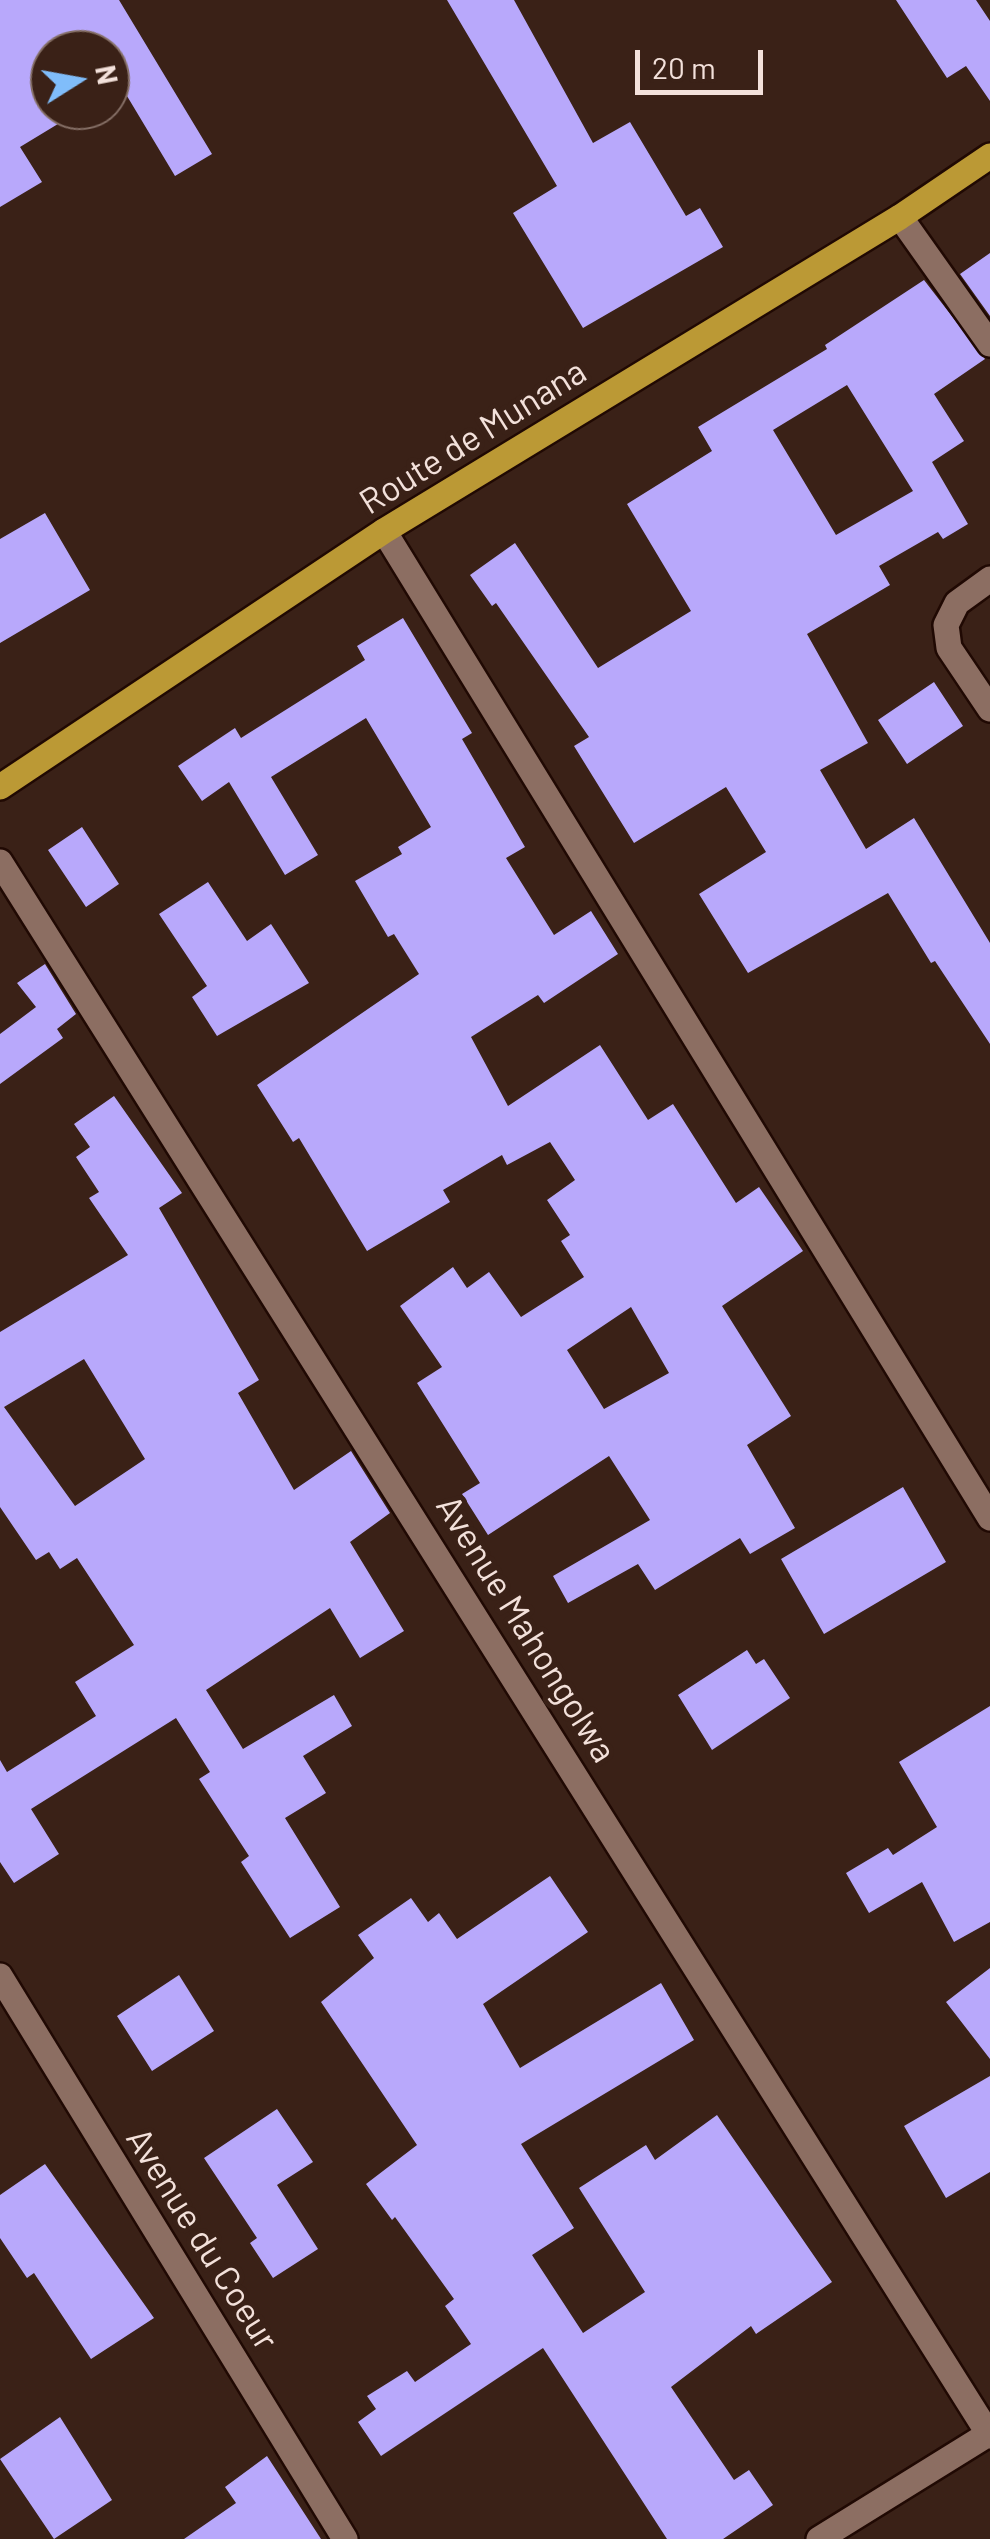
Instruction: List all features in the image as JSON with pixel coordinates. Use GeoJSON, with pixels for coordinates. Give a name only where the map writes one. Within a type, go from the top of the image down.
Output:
{"type":"FeatureCollection","features":[{"type":"Feature","properties":{"kind":"main road","name":"Route de Munana"},"geometry":{"type":"LineString","coordinates":[[0,787],[384,532],[900,217],[990,156]]}},
{"type":"Feature","properties":{"kind":"street"},"geometry":{"type":"LineString","coordinates":[[900,217],[990,344]]}},
{"type":"Feature","properties":{"kind":"street"},"geometry":{"type":"LineString","coordinates":[[384,532],[990,1518]]}},
{"type":"Feature","properties":{"kind":"street"},"geometry":{"type":"LineString","coordinates":[[990,579],[957,604],[946,625],[950,648],[990,709]]}},
{"type":"Feature","properties":{"kind":"street","name":"Avenue Mahongolwa"},"geometry":{"type":"LineString","coordinates":[[0,862],[990,2434]]}},
{"type":"Feature","properties":{"kind":"street","name":"Avenue du Coeur"},"geometry":{"type":"LineString","coordinates":[[0,1976],[345,2539]]}},
{"type":"Feature","properties":{"kind":"street"},"geometry":{"type":"LineString","coordinates":[[819,2539],[990,2434]]}},
{"type":"Feature","properties":{"kind":"building"},"geometry":{"type":"Polygon","coordinates":[[[0,0],[119,0],[212,154],[175,176],[130,101],[130,30],[30,30],[30,130],[48,130],[20,147],[42,182],[0,207],[0,0]]]}},
{"type":"Feature","properties":{"kind":"building"},"geometry":{"type":"Polygon","coordinates":[[[447,0],[514,0],[593,143],[630,122],[686,216],[700,208],[723,247],[583,328],[513,213],[557,186],[447,0]]]}},
{"type":"Feature","properties":{"kind":"building"},"geometry":{"type":"Polygon","coordinates":[[[896,0],[976,0],[990,21],[990,101],[966,66],[947,78],[896,0]]]}},
{"type":"Feature","properties":{"kind":"building"},"geometry":{"type":"Polygon","coordinates":[[[990,253],[990,316],[960,274],[990,253]]]}},
{"type":"Feature","properties":{"kind":"building"},"geometry":{"type":"Polygon","coordinates":[[[924,280],[985,359],[934,394],[964,441],[932,462],[968,524],[943,539],[938,532],[879,566],[890,585],[807,634],[868,743],[820,770],[866,849],[914,818],[990,943],[990,1044],[935,961],[931,963],[888,893],[748,973],[699,894],[766,852],[726,787],[634,843],[574,746],[589,737],[496,603],[492,606],[470,575],[515,543],[598,668],[691,611],[627,504],[712,451],[698,427],[827,349],[825,345],[924,280]],[[847,385],[773,430],[836,535],[913,491],[847,385]]]}},
{"type":"Feature","properties":{"kind":"building"},"geometry":{"type":"Polygon","coordinates":[[[45,513],[90,590],[0,643],[0,539],[45,513]]]}},
{"type":"Feature","properties":{"kind":"building"},"geometry":{"type":"Polygon","coordinates":[[[403,618],[472,733],[462,739],[525,847],[506,858],[554,935],[591,911],[618,954],[544,1003],[538,995],[471,1037],[508,1106],[600,1045],[648,1120],[673,1104],[736,1203],[759,1187],[803,1251],[722,1306],[791,1416],[747,1445],[795,1528],[750,1554],[740,1538],[655,1590],[638,1564],[568,1603],[553,1576],[650,1520],[609,1456],[488,1535],[462,1494],[480,1483],[417,1383],[442,1367],[400,1306],[453,1267],[467,1288],[489,1272],[521,1317],[584,1277],[561,1241],[570,1235],[547,1200],[575,1180],[550,1142],[507,1165],[502,1155],[443,1190],[450,1202],[367,1251],[299,1138],[293,1142],[257,1085],[419,974],[394,934],[388,937],[355,881],[402,854],[398,847],[431,827],[366,718],[271,777],[318,855],[285,875],[229,782],[202,801],[178,766],[235,728],[241,738],[365,660],[357,646],[403,618]],[[631,1307],[567,1350],[604,1409],[669,1373],[631,1307]]]}},
{"type":"Feature","properties":{"kind":"building"},"geometry":{"type":"Polygon","coordinates":[[[934,682],[963,726],[907,764],[878,720],[934,682]]]}},
{"type":"Feature","properties":{"kind":"building"},"geometry":{"type":"Polygon","coordinates":[[[82,827],[119,884],[86,907],[48,850],[82,827]]]}},
{"type":"Feature","properties":{"kind":"building"},"geometry":{"type":"Polygon","coordinates":[[[208,882],[247,941],[271,924],[309,983],[217,1036],[192,997],[207,986],[159,914],[208,882]]]}},
{"type":"Feature","properties":{"kind":"building"},"geometry":{"type":"Polygon","coordinates":[[[45,964],[76,1014],[57,1029],[63,1038],[0,1084],[0,1034],[36,1007],[17,983],[45,964]]]}},
{"type":"Feature","properties":{"kind":"building"},"geometry":{"type":"Polygon","coordinates":[[[114,1096],[182,1193],[159,1208],[259,1380],[238,1393],[294,1490],[351,1451],[390,1513],[350,1542],[404,1631],[360,1658],[330,1608],[206,1690],[243,1749],[334,1695],[352,1726],[303,1756],[326,1793],[285,1818],[340,1907],[290,1938],[241,1862],[249,1856],[199,1779],[210,1772],[176,1718],[31,1809],[59,1854],[14,1883],[0,1862],[0,1760],[7,1772],[96,1716],[75,1682],[134,1645],[77,1558],[60,1569],[49,1552],[36,1560],[0,1507],[0,1332],[128,1255],[89,1198],[99,1192],[76,1157],[90,1147],[74,1124],[114,1096]],[[84,1359],[4,1407],[75,1506],[145,1459],[84,1359]]]}},
{"type":"Feature","properties":{"kind":"building"},"geometry":{"type":"Polygon","coordinates":[[[903,1487],[946,1562],[824,1634],[781,1559],[903,1487]]]}},
{"type":"Feature","properties":{"kind":"building"},"geometry":{"type":"Polygon","coordinates":[[[747,1650],[756,1664],[764,1659],[790,1698],[712,1750],[678,1695],[747,1650]]]}},
{"type":"Feature","properties":{"kind":"building"},"geometry":{"type":"Polygon","coordinates":[[[990,1706],[990,1922],[954,1942],[922,1882],[869,1913],[846,1873],[888,1848],[893,1855],[937,1827],[899,1762],[990,1706]]]}},
{"type":"Feature","properties":{"kind":"building"},"geometry":{"type":"Polygon","coordinates":[[[550,1876],[588,1932],[483,2004],[520,2068],[661,1983],[694,2040],[521,2144],[574,2228],[532,2255],[583,2333],[645,2292],[579,2188],[646,2145],[655,2160],[717,2115],[832,2282],[756,2334],[751,2326],[671,2387],[734,2480],[749,2470],[773,2505],[723,2539],[667,2539],[543,2348],[381,2456],[358,2422],[376,2409],[367,2396],[407,2371],[415,2382],[471,2344],[445,2306],[454,2299],[366,2184],[417,2145],[321,2002],[374,1958],[358,1935],[411,1898],[428,1922],[439,1913],[457,1939],[550,1876]]]}},
{"type":"Feature","properties":{"kind":"building"},"geometry":{"type":"Polygon","coordinates":[[[990,1968],[990,2059],[946,2002],[990,1968]]]}},
{"type":"Feature","properties":{"kind":"building"},"geometry":{"type":"Polygon","coordinates":[[[179,1975],[214,2031],[152,2071],[117,2016],[179,1975]]]}},
{"type":"Feature","properties":{"kind":"building"},"geometry":{"type":"Polygon","coordinates":[[[990,2076],[990,2172],[946,2198],[904,2126],[990,2076]]]}},
{"type":"Feature","properties":{"kind":"building"},"geometry":{"type":"Polygon","coordinates":[[[277,2109],[313,2162],[277,2185],[318,2249],[273,2278],[250,2243],[257,2238],[204,2158],[277,2109]]]}},
{"type":"Feature","properties":{"kind":"building"},"geometry":{"type":"Polygon","coordinates":[[[45,2164],[154,2318],[91,2359],[34,2273],[27,2278],[0,2238],[0,2195],[45,2164]]]}},
{"type":"Feature","properties":{"kind":"building"},"geometry":{"type":"Polygon","coordinates":[[[60,2417],[112,2500],[54,2539],[0,2459],[60,2417]]]}},
{"type":"Feature","properties":{"kind":"building"},"geometry":{"type":"Polygon","coordinates":[[[267,2456],[321,2539],[184,2539],[236,2503],[225,2487],[267,2456]]]}}]}
